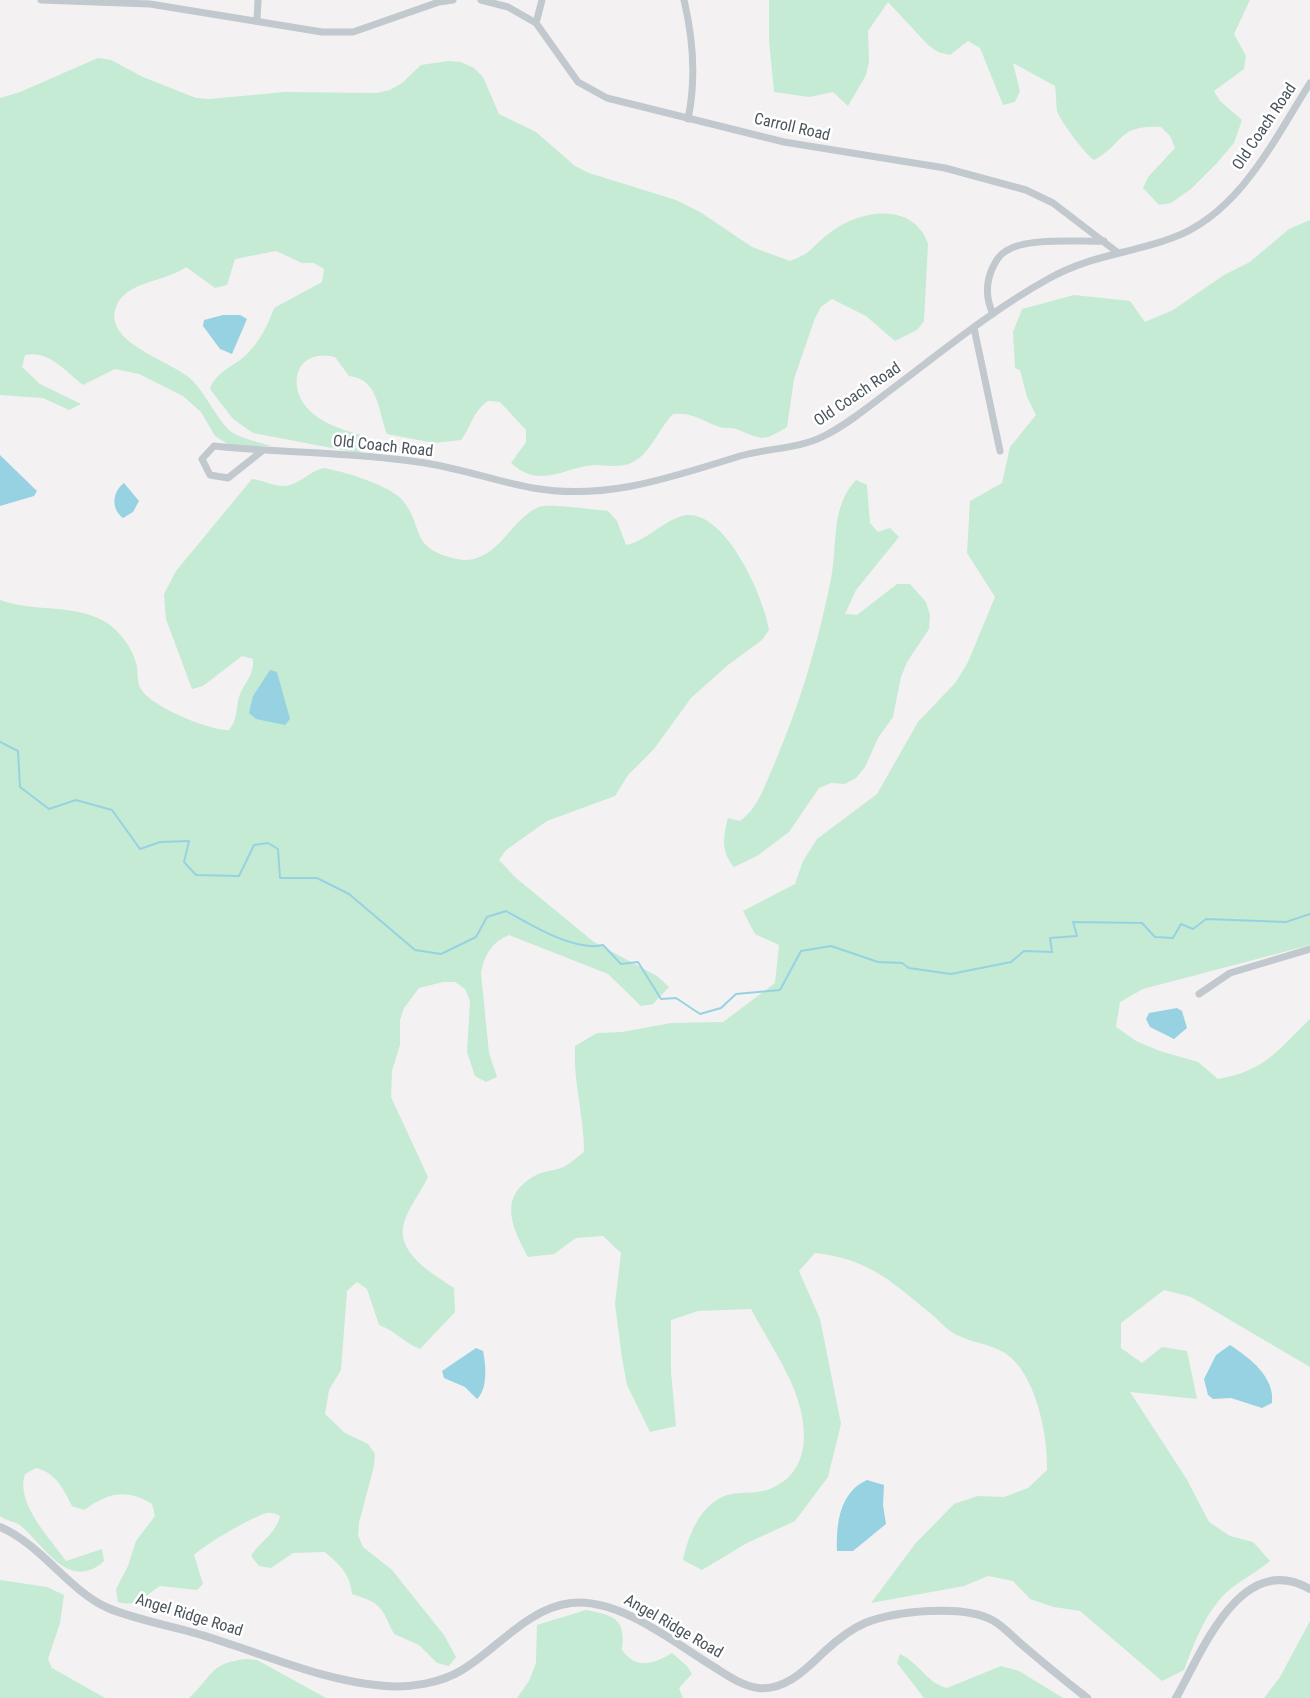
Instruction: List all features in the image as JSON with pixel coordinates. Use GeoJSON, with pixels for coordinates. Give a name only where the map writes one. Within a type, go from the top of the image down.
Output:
{"type":"FeatureCollection","features":[{"type":"Feature","properties":{"kind":"street"},"geometry":{"type":"LineString","coordinates":[[41,0],[150,4],[321,32],[353,32],[412,14],[439,1],[453,0]]}},
{"type":"Feature","properties":{"kind":"street"},"geometry":{"type":"LineString","coordinates":[[258,0],[258,20]]}},
{"type":"Feature","properties":{"kind":"street","name":"Carroll Road"},"geometry":{"type":"LineString","coordinates":[[481,0],[508,7],[536,23],[564,65],[578,82],[590,91],[639,108],[807,147],[945,168],[990,179],[1045,198],[1117,252]]}},
{"type":"Feature","properties":{"kind":"street"},"geometry":{"type":"LineString","coordinates":[[536,23],[542,0]]}},
{"type":"Feature","properties":{"kind":"street"},"geometry":{"type":"LineString","coordinates":[[684,0],[691,51],[693,96],[688,119]]}},
{"type":"Feature","properties":{"kind":"street","name":"Old Coach Road"},"geometry":{"type":"LineString","coordinates":[[262,451],[228,478],[210,476],[202,459],[214,446],[421,462],[536,489],[593,491],[643,486],[691,474],[742,456],[823,437],[993,314],[1048,279],[1078,264],[1173,238],[1211,217],[1244,183],[1310,83]]}},
{"type":"Feature","properties":{"kind":"street"},"geometry":{"type":"LineString","coordinates":[[993,314],[987,300],[988,279],[997,259],[1006,250],[1040,243],[1104,241]]}},
{"type":"Feature","properties":{"kind":"street"},"geometry":{"type":"LineString","coordinates":[[974,328],[1000,451]]}},
{"type":"Feature","properties":{"kind":"street"},"geometry":{"type":"LineString","coordinates":[[1199,994],[1230,973],[1310,949]]}},
{"type":"Feature","properties":{"kind":"street","name":"Angel Ridge Road"},"geometry":{"type":"LineString","coordinates":[[0,1527],[34,1547],[65,1576],[107,1607],[211,1637],[313,1674],[360,1683],[388,1686],[446,1678],[462,1671],[530,1620],[554,1607],[571,1603],[598,1604],[624,1612],[737,1681],[758,1688],[784,1685],[804,1671],[834,1642],[861,1625],[876,1619],[920,1613],[961,1612],[992,1620],[1087,1698]]}},
{"type":"Feature","properties":{"kind":"street"},"geometry":{"type":"LineString","coordinates":[[1176,1698],[1232,1603],[1251,1586],[1271,1580],[1294,1582],[1310,1588]]}},
{"type":"Feature","properties":{"kind":"green space"},"geometry":{"type":"Polygon","coordinates":[[[769,0],[1250,0],[1234,34],[1246,56],[1244,69],[1214,91],[1220,101],[1242,120],[1234,143],[1217,163],[1191,189],[1171,203],[1159,205],[1143,188],[1148,177],[1175,148],[1170,136],[1161,127],[1147,127],[1128,132],[1094,160],[1059,116],[1055,86],[1013,63],[1020,91],[1015,102],[1003,105],[980,48],[968,41],[950,55],[938,52],[928,45],[888,2],[868,31],[869,62],[866,75],[848,106],[833,92],[809,97],[774,92],[769,40],[769,0]]]}},
{"type":"Feature","properties":{"kind":"green space"},"geometry":{"type":"Polygon","coordinates":[[[98,58],[111,60],[143,77],[196,98],[210,99],[285,92],[377,93],[390,90],[402,83],[421,65],[448,61],[461,62],[474,68],[483,77],[499,114],[536,132],[575,166],[589,173],[676,200],[700,212],[752,247],[790,261],[809,251],[843,224],[857,218],[886,214],[911,221],[921,230],[928,244],[924,321],[917,330],[895,341],[866,316],[832,299],[821,307],[815,318],[794,379],[787,427],[762,438],[736,429],[719,427],[691,415],[673,414],[644,454],[627,465],[595,465],[542,476],[522,471],[511,463],[526,442],[526,430],[500,402],[488,401],[483,405],[475,414],[461,440],[434,443],[387,434],[372,390],[359,378],[349,376],[335,357],[311,358],[303,364],[298,372],[298,392],[303,402],[317,417],[338,428],[367,437],[370,449],[358,453],[253,433],[233,419],[210,389],[213,383],[221,373],[252,349],[274,308],[322,282],[324,269],[314,263],[302,263],[276,251],[235,259],[227,285],[215,288],[186,267],[137,287],[121,298],[116,307],[115,320],[120,332],[130,342],[193,381],[229,430],[243,438],[271,446],[231,446],[215,436],[201,412],[183,396],[139,374],[115,369],[83,385],[49,359],[34,354],[25,355],[22,367],[40,384],[81,404],[69,410],[43,398],[0,395],[0,98],[20,92],[98,58]]]}},
{"type":"Feature","properties":{"kind":"green space"},"geometry":{"type":"Polygon","coordinates":[[[1310,220],[1310,945],[1143,989],[1120,1002],[1116,1027],[1136,1041],[1198,1062],[1218,1079],[1248,1071],[1270,1058],[1310,1019],[1310,1367],[1191,1297],[1164,1290],[1121,1323],[1121,1348],[1142,1363],[1162,1347],[1187,1351],[1197,1399],[1130,1392],[1186,1478],[1209,1522],[1230,1536],[1253,1542],[1270,1561],[1220,1599],[1201,1628],[1184,1670],[1162,1681],[1080,1611],[1054,1607],[1030,1599],[1013,1581],[988,1576],[964,1586],[871,1603],[915,1544],[954,1504],[978,1496],[1004,1497],[1028,1488],[1047,1470],[1045,1440],[1032,1390],[1016,1362],[1005,1353],[950,1331],[890,1281],[864,1266],[850,1260],[815,1253],[799,1271],[820,1319],[841,1424],[828,1477],[795,1521],[747,1543],[702,1570],[683,1560],[695,1525],[712,1503],[720,1498],[732,1494],[770,1489],[785,1480],[795,1469],[804,1440],[800,1408],[785,1369],[751,1309],[698,1311],[671,1320],[671,1372],[676,1426],[650,1432],[627,1385],[622,1358],[615,1304],[621,1253],[603,1236],[576,1238],[554,1254],[528,1257],[517,1233],[511,1211],[512,1201],[517,1191],[525,1182],[538,1174],[564,1167],[584,1152],[575,1046],[597,1033],[622,1032],[671,1023],[723,1022],[775,983],[779,945],[755,934],[743,911],[795,884],[803,861],[817,839],[877,794],[918,722],[956,682],[968,662],[995,597],[967,553],[970,501],[1002,483],[1010,447],[1036,415],[1027,397],[1020,370],[1015,368],[1013,332],[1022,309],[1074,295],[1130,301],[1145,322],[1173,310],[1224,275],[1250,262],[1289,229],[1310,220]]]}},
{"type":"Feature","properties":{"kind":"green space"},"geometry":{"type":"Polygon","coordinates":[[[324,468],[367,480],[398,496],[410,512],[425,544],[442,555],[457,559],[471,560],[483,556],[529,513],[544,506],[608,511],[617,521],[626,545],[640,540],[679,517],[695,516],[711,523],[739,556],[759,597],[769,630],[762,640],[728,665],[691,698],[654,749],[628,775],[615,796],[547,821],[506,850],[499,860],[516,878],[594,942],[657,976],[669,987],[653,1004],[641,1006],[608,974],[509,935],[498,941],[490,950],[484,960],[481,973],[489,1053],[497,1077],[486,1082],[475,1076],[467,1052],[470,1001],[465,989],[455,982],[443,982],[419,988],[404,1008],[400,1020],[400,1045],[392,1071],[391,1097],[428,1177],[406,1217],[403,1234],[405,1244],[418,1262],[454,1288],[455,1312],[420,1349],[379,1325],[367,1289],[357,1282],[347,1291],[341,1370],[329,1390],[325,1414],[345,1433],[368,1444],[375,1454],[358,1535],[363,1547],[392,1570],[444,1635],[456,1657],[449,1666],[437,1663],[419,1645],[394,1634],[379,1607],[352,1594],[343,1570],[325,1552],[293,1553],[271,1568],[259,1566],[251,1556],[275,1528],[280,1516],[275,1514],[267,1513],[251,1519],[199,1550],[194,1555],[203,1584],[197,1590],[160,1586],[140,1600],[130,1603],[118,1602],[116,1589],[128,1566],[136,1541],[155,1516],[152,1504],[125,1494],[109,1496],[84,1510],[72,1506],[54,1477],[43,1470],[36,1468],[25,1474],[23,1485],[29,1508],[66,1561],[102,1549],[104,1561],[91,1569],[80,1572],[58,1563],[21,1526],[0,1516],[0,600],[26,606],[78,612],[102,620],[114,628],[129,646],[137,667],[140,687],[147,696],[182,717],[209,727],[229,730],[236,717],[240,694],[251,674],[253,659],[242,656],[203,686],[192,689],[166,619],[164,594],[176,571],[252,479],[285,486],[324,468]]]}},
{"type":"Feature","properties":{"kind":"green space"},"geometry":{"type":"Polygon","coordinates":[[[856,480],[867,485],[870,523],[878,532],[890,528],[899,537],[856,590],[845,614],[857,615],[897,584],[910,584],[926,602],[930,615],[929,629],[907,662],[901,677],[893,717],[878,738],[865,767],[856,778],[845,784],[831,783],[819,788],[789,832],[757,856],[734,867],[727,856],[724,844],[728,818],[740,821],[751,810],[760,797],[783,744],[807,675],[826,604],[833,566],[836,527],[842,502],[856,480]]]}},
{"type":"Feature","properties":{"kind":"green space"},"geometry":{"type":"Polygon","coordinates":[[[0,1580],[47,1587],[64,1595],[60,1623],[48,1659],[52,1668],[105,1698],[0,1698],[0,1580]]]}},
{"type":"Feature","properties":{"kind":"green space"},"geometry":{"type":"Polygon","coordinates":[[[586,1610],[604,1614],[616,1620],[622,1631],[622,1650],[633,1660],[639,1663],[652,1662],[672,1653],[687,1666],[692,1674],[679,1688],[683,1698],[517,1698],[529,1681],[536,1663],[537,1625],[586,1610]]]}},
{"type":"Feature","properties":{"kind":"green space"},"geometry":{"type":"Polygon","coordinates":[[[1310,1621],[1310,1698],[1264,1698],[1280,1677],[1310,1621]]]}},
{"type":"Feature","properties":{"kind":"green space"},"geometry":{"type":"Polygon","coordinates":[[[900,1654],[934,1682],[947,1688],[1001,1666],[1019,1671],[1063,1698],[924,1698],[897,1663],[900,1654]]]}},
{"type":"Feature","properties":{"kind":"green space"},"geometry":{"type":"Polygon","coordinates":[[[247,1659],[257,1660],[326,1698],[189,1698],[213,1671],[225,1664],[247,1659]]]}},
{"type":"Feature","properties":{"kind":"water"},"geometry":{"type":"Polygon","coordinates":[[[223,315],[240,315],[247,319],[232,354],[220,349],[203,326],[204,320],[223,315]]]}},
{"type":"Feature","properties":{"kind":"water"},"geometry":{"type":"Polygon","coordinates":[[[0,455],[37,491],[34,496],[0,506],[0,455]]]}},
{"type":"Feature","properties":{"kind":"water"},"geometry":{"type":"Polygon","coordinates":[[[124,483],[139,501],[133,512],[123,518],[116,510],[114,500],[117,491],[124,483]]]}},
{"type":"Feature","properties":{"kind":"water"},"geometry":{"type":"Polygon","coordinates":[[[270,670],[277,672],[290,719],[285,725],[256,719],[249,713],[253,696],[270,670]]]}},
{"type":"Feature","properties":{"kind":"water"},"geometry":{"type":"Polygon","coordinates":[[[1177,1008],[1182,1011],[1187,1028],[1174,1039],[1150,1027],[1146,1019],[1149,1013],[1177,1008]]]}},
{"type":"Feature","properties":{"kind":"water"},"geometry":{"type":"Polygon","coordinates":[[[1230,1345],[1260,1369],[1270,1385],[1272,1403],[1262,1408],[1231,1398],[1213,1399],[1208,1395],[1204,1379],[1216,1355],[1230,1345]]]}},
{"type":"Feature","properties":{"kind":"water"},"geometry":{"type":"Polygon","coordinates":[[[476,1348],[483,1351],[485,1370],[485,1383],[477,1399],[465,1387],[444,1378],[442,1371],[476,1348]]]}},
{"type":"Feature","properties":{"kind":"water"},"geometry":{"type":"Polygon","coordinates":[[[867,1480],[884,1485],[883,1505],[886,1524],[853,1551],[837,1551],[837,1530],[845,1500],[858,1485],[867,1480]]]}},
{"type":"Feature","properties":{"kind":"waterway"},"geometry":{"type":"LineString","coordinates":[[0,742],[18,751],[20,787],[49,809],[76,800],[112,810],[140,849],[160,842],[189,841],[184,862],[196,875],[239,876],[254,845],[268,843],[278,849],[280,878],[317,878],[349,894],[415,950],[441,954],[476,937],[487,917],[506,911],[540,930],[567,941],[580,945],[603,945],[621,964],[638,962],[661,999],[676,998],[700,1014],[721,1008],[736,994],[780,990],[801,951],[831,946],[878,962],[902,963],[909,968],[951,974],[1011,962],[1024,951],[1052,952],[1050,938],[1077,936],[1073,922],[1142,923],[1155,937],[1173,938],[1181,924],[1193,929],[1206,919],[1286,922],[1310,914]]}}]}
